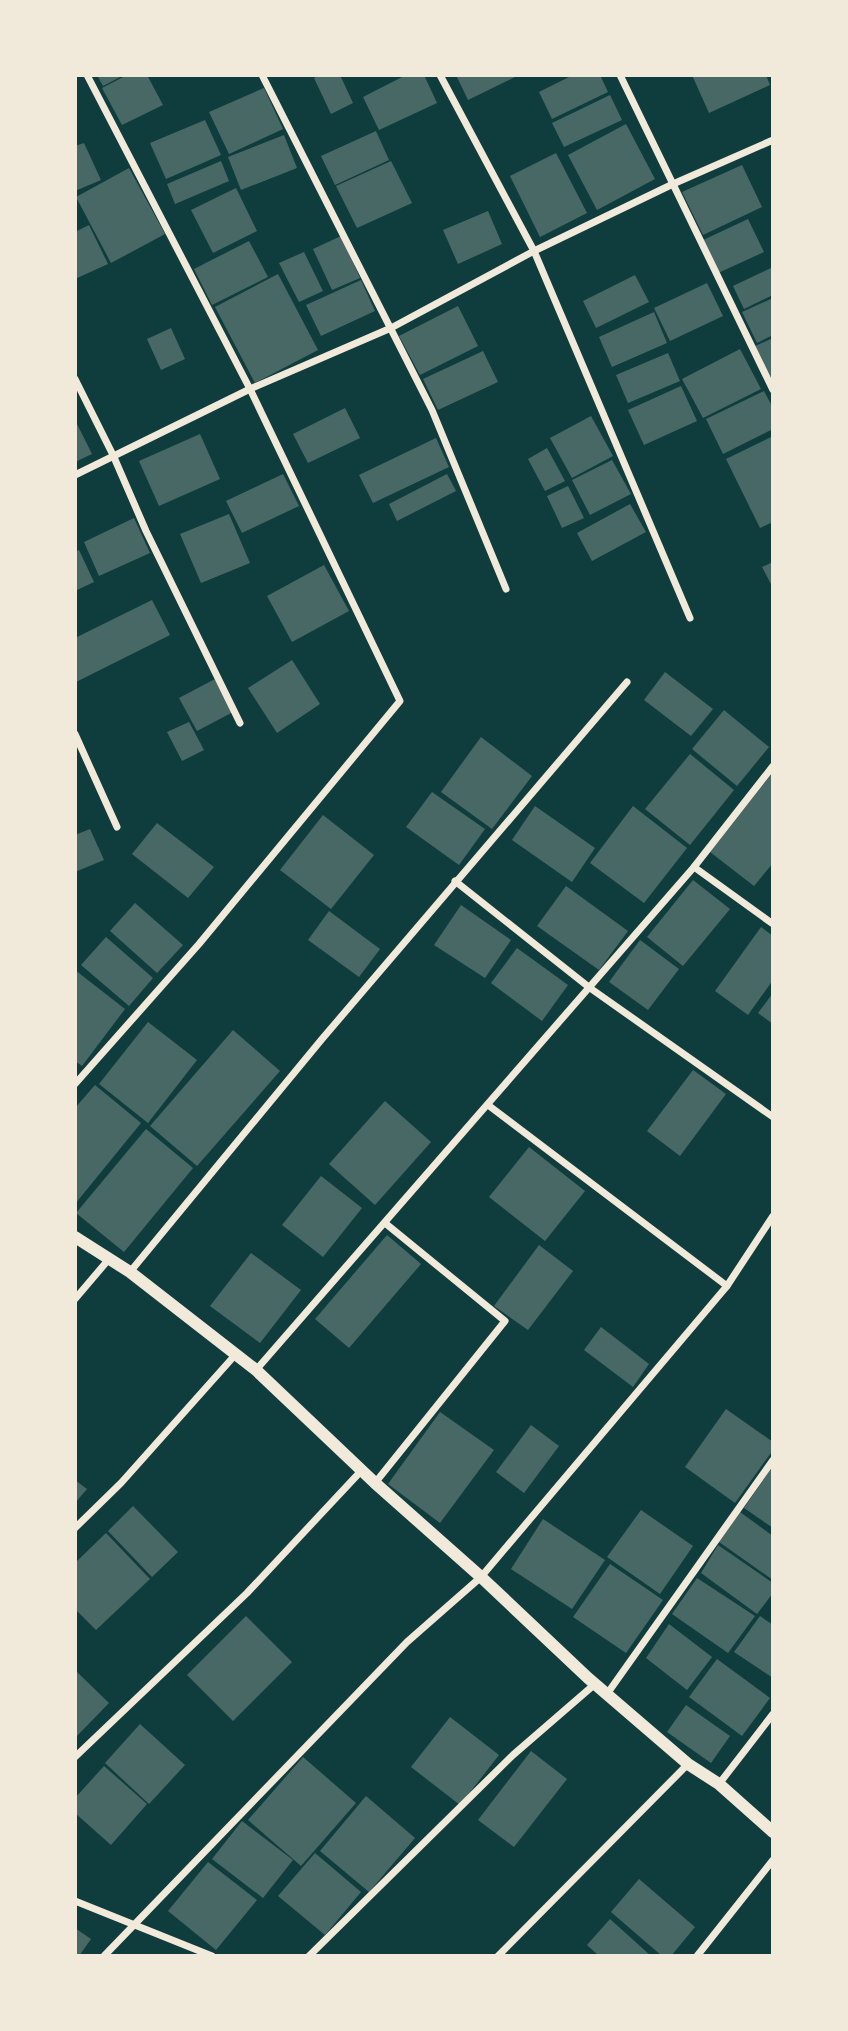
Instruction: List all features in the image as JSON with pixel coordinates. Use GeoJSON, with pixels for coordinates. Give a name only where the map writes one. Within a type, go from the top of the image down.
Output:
{"type":"FeatureCollection","features":[{"type":"Feature","properties":{"kind":"street"},"geometry":{"type":"LineString","coordinates":[[75,1084],[199,944],[400,701],[250,388],[87,75]]}},
{"type":"Feature","properties":{"kind":"street"},"geometry":{"type":"LineString","coordinates":[[262,75],[432,410],[506,589]]}},
{"type":"Feature","properties":{"kind":"street"},"geometry":{"type":"LineString","coordinates":[[440,75],[534,251],[690,618]]}},
{"type":"Feature","properties":{"kind":"street"},"geometry":{"type":"LineString","coordinates":[[620,75],[773,390]]}},
{"type":"Feature","properties":{"kind":"street"},"geometry":{"type":"LineString","coordinates":[[75,475],[250,388],[391,328],[534,251],[673,184],[773,140]]}},
{"type":"Feature","properties":{"kind":"street"},"geometry":{"type":"LineString","coordinates":[[75,379],[240,723]]}},
{"type":"Feature","properties":{"kind":"street"},"geometry":{"type":"LineString","coordinates":[[130,1272],[455,881],[627,682]]}},
{"type":"Feature","properties":{"kind":"street"},"geometry":{"type":"LineString","coordinates":[[75,734],[117,827]]}},
{"type":"Feature","properties":{"kind":"street"},"geometry":{"type":"LineString","coordinates":[[256,1370],[694,867],[773,766]]}},
{"type":"Feature","properties":{"kind":"street"},"geometry":{"type":"LineString","coordinates":[[694,867],[773,924]]}},
{"type":"Feature","properties":{"kind":"street"},"geometry":{"type":"LineString","coordinates":[[455,881],[590,988],[773,1117]]}},
{"type":"Feature","properties":{"kind":"street"},"geometry":{"type":"LineString","coordinates":[[488,1105],[727,1286]]}},
{"type":"Feature","properties":{"kind":"street"},"geometry":{"type":"LineString","coordinates":[[104,1956],[407,1642],[481,1577],[727,1286],[773,1216]]}},
{"type":"Feature","properties":{"kind":"street"},"geometry":{"type":"LineString","coordinates":[[375,1483],[505,1321],[385,1223]]}},
{"type":"Feature","properties":{"kind":"street"},"geometry":{"type":"LineString","coordinates":[[75,1237],[130,1272],[256,1370],[595,1684],[688,1764],[719,1784],[773,1832]]}},
{"type":"Feature","properties":{"kind":"street"},"geometry":{"type":"LineString","coordinates":[[75,1299],[109,1259]]}},
{"type":"Feature","properties":{"kind":"street"},"geometry":{"type":"LineString","coordinates":[[75,1528],[121,1483],[236,1354]]}},
{"type":"Feature","properties":{"kind":"street"},"geometry":{"type":"LineString","coordinates":[[607,1694],[773,1460]]}},
{"type":"Feature","properties":{"kind":"street"},"geometry":{"type":"LineString","coordinates":[[75,1757],[247,1593],[362,1470]]}},
{"type":"Feature","properties":{"kind":"street"},"geometry":{"type":"LineString","coordinates":[[309,1956],[513,1755],[595,1684]]}},
{"type":"Feature","properties":{"kind":"street"},"geometry":{"type":"LineString","coordinates":[[719,1784],[773,1714]]}},
{"type":"Feature","properties":{"kind":"street"},"geometry":{"type":"LineString","coordinates":[[498,1956],[688,1764]]}},
{"type":"Feature","properties":{"kind":"street"},"geometry":{"type":"LineString","coordinates":[[697,1956],[773,1860]]}},
{"type":"Feature","properties":{"kind":"street"},"geometry":{"type":"LineString","coordinates":[[75,1901],[212,1956]]}},
{"type":"Feature","properties":{"kind":"building"},"geometry":{"type":"Polygon","coordinates":[[[97,75],[124,75],[103,86],[97,75]]]}},
{"type":"Feature","properties":{"kind":"building"},"geometry":{"type":"Polygon","coordinates":[[[127,75],[147,75],[163,105],[122,125],[102,88],[127,75]]]}},
{"type":"Feature","properties":{"kind":"building"},"geometry":{"type":"Polygon","coordinates":[[[320,75],[340,75],[353,103],[331,114],[314,78],[320,75]]]}},
{"type":"Feature","properties":{"kind":"building"},"geometry":{"type":"Polygon","coordinates":[[[406,75],[424,75],[437,103],[379,130],[363,97],[406,75]]]}},
{"type":"Feature","properties":{"kind":"building"},"geometry":{"type":"Polygon","coordinates":[[[456,75],[519,75],[468,100],[456,75]]]}},
{"type":"Feature","properties":{"kind":"building"},"geometry":{"type":"Polygon","coordinates":[[[573,75],[600,75],[608,92],[552,119],[539,92],[573,75]]]}},
{"type":"Feature","properties":{"kind":"building"},"geometry":{"type":"Polygon","coordinates":[[[692,75],[766,75],[770,85],[709,113],[692,75]]]}},
{"type":"Feature","properties":{"kind":"building"},"geometry":{"type":"Polygon","coordinates":[[[264,88],[283,129],[229,154],[209,112],[264,88]]]}},
{"type":"Feature","properties":{"kind":"building"},"geometry":{"type":"Polygon","coordinates":[[[610,95],[622,120],[564,147],[552,123],[610,95]]]}},
{"type":"Feature","properties":{"kind":"building"},"geometry":{"type":"Polygon","coordinates":[[[205,120],[221,155],[166,179],[150,143],[205,120]]]}},
{"type":"Feature","properties":{"kind":"building"},"geometry":{"type":"Polygon","coordinates":[[[626,124],[655,179],[597,210],[568,155],[626,124]]]}},
{"type":"Feature","properties":{"kind":"building"},"geometry":{"type":"Polygon","coordinates":[[[376,131],[389,160],[335,185],[321,156],[376,131]]]}},
{"type":"Feature","properties":{"kind":"building"},"geometry":{"type":"Polygon","coordinates":[[[284,135],[297,168],[241,190],[228,157],[284,135]]]}},
{"type":"Feature","properties":{"kind":"building"},"geometry":{"type":"Polygon","coordinates":[[[84,143],[101,180],[75,191],[75,146],[84,143]]]}},
{"type":"Feature","properties":{"kind":"building"},"geometry":{"type":"Polygon","coordinates":[[[556,153],[587,213],[540,237],[510,176],[556,153]]]}},
{"type":"Feature","properties":{"kind":"building"},"geometry":{"type":"Polygon","coordinates":[[[221,161],[229,181],[175,204],[167,184],[221,161]]]}},
{"type":"Feature","properties":{"kind":"building"},"geometry":{"type":"Polygon","coordinates":[[[391,161],[412,203],[357,228],[336,186],[391,161]]]}},
{"type":"Feature","properties":{"kind":"building"},"geometry":{"type":"Polygon","coordinates":[[[742,165],[762,207],[703,235],[682,192],[742,165]]]}},
{"type":"Feature","properties":{"kind":"building"},"geometry":{"type":"Polygon","coordinates":[[[129,168],[165,234],[111,263],[76,197],[129,168]]]}},
{"type":"Feature","properties":{"kind":"building"},"geometry":{"type":"Polygon","coordinates":[[[236,188],[257,231],[213,253],[191,210],[236,188]]]}},
{"type":"Feature","properties":{"kind":"building"},"geometry":{"type":"Polygon","coordinates":[[[488,211],[502,244],[458,264],[443,230],[488,211]]]}},
{"type":"Feature","properties":{"kind":"building"},"geometry":{"type":"Polygon","coordinates":[[[748,219],[764,252],[716,274],[701,241],[748,219]]]}},
{"type":"Feature","properties":{"kind":"building"},"geometry":{"type":"Polygon","coordinates":[[[89,225],[108,264],[75,279],[75,232],[89,225]]]}},
{"type":"Feature","properties":{"kind":"building"},"geometry":{"type":"Polygon","coordinates":[[[341,236],[360,278],[332,290],[313,249],[341,236]]]}},
{"type":"Feature","properties":{"kind":"building"},"geometry":{"type":"Polygon","coordinates":[[[249,241],[268,277],[212,305],[194,269],[249,241]]]}},
{"type":"Feature","properties":{"kind":"building"},"geometry":{"type":"Polygon","coordinates":[[[304,252],[323,291],[299,302],[279,263],[304,252]]]}},
{"type":"Feature","properties":{"kind":"building"},"geometry":{"type":"Polygon","coordinates":[[[773,267],[773,295],[744,309],[733,286],[773,267]]]}},
{"type":"Feature","properties":{"kind":"building"},"geometry":{"type":"Polygon","coordinates":[[[278,274],[318,350],[255,383],[215,307],[278,274]]]}},
{"type":"Feature","properties":{"kind":"building"},"geometry":{"type":"Polygon","coordinates":[[[635,275],[649,302],[596,328],[583,301],[635,275]]]}},
{"type":"Feature","properties":{"kind":"building"},"geometry":{"type":"Polygon","coordinates":[[[361,280],[375,311],[321,336],[306,305],[361,280]]]}},
{"type":"Feature","properties":{"kind":"building"},"geometry":{"type":"Polygon","coordinates":[[[707,283],[723,316],[670,341],[654,308],[707,283]]]}},
{"type":"Feature","properties":{"kind":"building"},"geometry":{"type":"Polygon","coordinates":[[[773,298],[773,335],[757,343],[742,312],[773,298]]]}},
{"type":"Feature","properties":{"kind":"building"},"geometry":{"type":"Polygon","coordinates":[[[458,306],[478,346],[420,375],[399,336],[458,306]]]}},
{"type":"Feature","properties":{"kind":"building"},"geometry":{"type":"Polygon","coordinates":[[[654,312],[667,343],[612,367],[599,337],[654,312]]]}},
{"type":"Feature","properties":{"kind":"building"},"geometry":{"type":"Polygon","coordinates":[[[171,328],[185,359],[161,370],[147,339],[171,328]]]}},
{"type":"Feature","properties":{"kind":"building"},"geometry":{"type":"Polygon","coordinates":[[[773,338],[773,376],[767,378],[753,347],[773,338]]]}},
{"type":"Feature","properties":{"kind":"building"},"geometry":{"type":"Polygon","coordinates":[[[740,349],[761,389],[703,418],[682,379],[740,349]]]}},
{"type":"Feature","properties":{"kind":"building"},"geometry":{"type":"Polygon","coordinates":[[[483,351],[498,382],[438,410],[423,379],[483,351]]]}},
{"type":"Feature","properties":{"kind":"building"},"geometry":{"type":"Polygon","coordinates":[[[668,353],[680,381],[628,403],[616,375],[668,353]]]}},
{"type":"Feature","properties":{"kind":"building"},"geometry":{"type":"Polygon","coordinates":[[[681,386],[697,421],[644,445],[628,410],[681,386]]]}},
{"type":"Feature","properties":{"kind":"building"},"geometry":{"type":"Polygon","coordinates":[[[764,391],[773,408],[773,429],[723,454],[706,419],[764,391]]]}},
{"type":"Feature","properties":{"kind":"building"},"geometry":{"type":"Polygon","coordinates":[[[345,408],[360,438],[308,463],[293,434],[345,408]]]}},
{"type":"Feature","properties":{"kind":"building"},"geometry":{"type":"Polygon","coordinates":[[[591,416],[613,456],[572,478],[550,438],[591,416]]]}},
{"type":"Feature","properties":{"kind":"building"},"geometry":{"type":"Polygon","coordinates":[[[75,420],[92,454],[75,462],[75,420]]]}},
{"type":"Feature","properties":{"kind":"building"},"geometry":{"type":"Polygon","coordinates":[[[200,434],[220,479],[159,506],[139,461],[200,434]]]}},
{"type":"Feature","properties":{"kind":"building"},"geometry":{"type":"Polygon","coordinates":[[[773,436],[773,522],[760,528],[726,459],[773,436]]]}},
{"type":"Feature","properties":{"kind":"building"},"geometry":{"type":"Polygon","coordinates":[[[436,438],[449,467],[373,503],[359,475],[436,438]]]}},
{"type":"Feature","properties":{"kind":"building"},"geometry":{"type":"Polygon","coordinates":[[[547,448],[565,481],[545,491],[528,459],[547,448]]]}},
{"type":"Feature","properties":{"kind":"building"},"geometry":{"type":"Polygon","coordinates":[[[612,460],[631,494],[590,515],[572,480],[612,460]]]}},
{"type":"Feature","properties":{"kind":"building"},"geometry":{"type":"Polygon","coordinates":[[[283,474],[299,506],[242,533],[226,501],[283,474]]]}},
{"type":"Feature","properties":{"kind":"building"},"geometry":{"type":"Polygon","coordinates":[[[447,474],[456,491],[397,521],[389,504],[447,474]]]}},
{"type":"Feature","properties":{"kind":"building"},"geometry":{"type":"Polygon","coordinates":[[[568,486],[584,518],[562,528],[547,496],[568,486]]]}},
{"type":"Feature","properties":{"kind":"building"},"geometry":{"type":"Polygon","coordinates":[[[630,504],[646,532],[592,561],[577,533],[630,504]]]}},
{"type":"Feature","properties":{"kind":"building"},"geometry":{"type":"Polygon","coordinates":[[[229,514],[250,563],[201,583],[180,534],[229,514]]]}},
{"type":"Feature","properties":{"kind":"building"},"geometry":{"type":"Polygon","coordinates":[[[134,518],[150,553],[99,576],[84,542],[134,518]]]}},
{"type":"Feature","properties":{"kind":"building"},"geometry":{"type":"Polygon","coordinates":[[[79,550],[94,582],[75,591],[75,552],[79,550]]]}},
{"type":"Feature","properties":{"kind":"building"},"geometry":{"type":"Polygon","coordinates":[[[773,562],[773,588],[762,567],[773,562]]]}},
{"type":"Feature","properties":{"kind":"building"},"geometry":{"type":"Polygon","coordinates":[[[324,565],[349,611],[292,642],[267,596],[324,565]]]}},
{"type":"Feature","properties":{"kind":"building"},"geometry":{"type":"Polygon","coordinates":[[[152,600],[170,635],[76,682],[75,638],[152,600]]]}},
{"type":"Feature","properties":{"kind":"building"},"geometry":{"type":"Polygon","coordinates":[[[292,660],[320,704],[277,733],[248,688],[292,660]]]}},
{"type":"Feature","properties":{"kind":"building"},"geometry":{"type":"Polygon","coordinates":[[[665,672],[713,709],[691,736],[644,700],[665,672]]]}},
{"type":"Feature","properties":{"kind":"building"},"geometry":{"type":"Polygon","coordinates":[[[215,679],[233,712],[197,731],[179,698],[215,679]]]}},
{"type":"Feature","properties":{"kind":"building"},"geometry":{"type":"Polygon","coordinates":[[[724,710],[769,747],[737,786],[692,749],[724,710]]]}},
{"type":"Feature","properties":{"kind":"building"},"geometry":{"type":"Polygon","coordinates":[[[189,722],[204,750],[182,761],[167,732],[189,722]]]}},
{"type":"Feature","properties":{"kind":"building"},"geometry":{"type":"Polygon","coordinates":[[[481,737],[532,776],[492,829],[441,792],[481,737]]]}},
{"type":"Feature","properties":{"kind":"building"},"geometry":{"type":"Polygon","coordinates":[[[690,754],[734,790],[690,845],[645,809],[690,754]]]}},
{"type":"Feature","properties":{"kind":"building"},"geometry":{"type":"Polygon","coordinates":[[[773,772],[773,863],[754,886],[710,852],[773,772]]]}},
{"type":"Feature","properties":{"kind":"building"},"geometry":{"type":"Polygon","coordinates":[[[432,792],[485,829],[459,865],[406,827],[432,792]]]}},
{"type":"Feature","properties":{"kind":"building"},"geometry":{"type":"Polygon","coordinates":[[[535,806],[595,848],[572,882],[512,840],[535,806]]]}},
{"type":"Feature","properties":{"kind":"building"},"geometry":{"type":"Polygon","coordinates":[[[633,806],[687,848],[644,903],[590,863],[633,806]]]}},
{"type":"Feature","properties":{"kind":"building"},"geometry":{"type":"Polygon","coordinates":[[[323,815],[374,855],[331,909],[280,870],[323,815]]]}},
{"type":"Feature","properties":{"kind":"building"},"geometry":{"type":"Polygon","coordinates":[[[157,823],[214,867],[188,898],[132,854],[157,823]]]}},
{"type":"Feature","properties":{"kind":"building"},"geometry":{"type":"Polygon","coordinates":[[[90,829],[104,860],[75,872],[75,835],[90,829]]]}},
{"type":"Feature","properties":{"kind":"building"},"geometry":{"type":"Polygon","coordinates":[[[693,880],[730,909],[683,966],[647,937],[693,880]]]}},
{"type":"Feature","properties":{"kind":"building"},"geometry":{"type":"Polygon","coordinates":[[[566,886],[628,931],[599,970],[537,926],[566,886]]]}},
{"type":"Feature","properties":{"kind":"building"},"geometry":{"type":"Polygon","coordinates":[[[135,903],[183,945],[157,973],[110,931],[135,903]]]}},
{"type":"Feature","properties":{"kind":"building"},"geometry":{"type":"Polygon","coordinates":[[[461,905],[511,940],[485,978],[434,945],[461,905]]]}},
{"type":"Feature","properties":{"kind":"building"},"geometry":{"type":"Polygon","coordinates":[[[329,911],[380,949],[359,977],[308,940],[329,911]]]}},
{"type":"Feature","properties":{"kind":"building"},"geometry":{"type":"Polygon","coordinates":[[[761,927],[773,936],[773,980],[748,1015],[715,991],[761,927]]]}},
{"type":"Feature","properties":{"kind":"building"},"geometry":{"type":"Polygon","coordinates":[[[106,937],[153,978],[129,1006],[81,965],[106,937]]]}},
{"type":"Feature","properties":{"kind":"building"},"geometry":{"type":"Polygon","coordinates":[[[640,940],[679,969],[648,1010],[609,982],[640,940]]]}},
{"type":"Feature","properties":{"kind":"building"},"geometry":{"type":"Polygon","coordinates":[[[517,948],[568,985],[542,1021],[491,983],[517,948]]]}},
{"type":"Feature","properties":{"kind":"building"},"geometry":{"type":"Polygon","coordinates":[[[75,970],[125,1009],[82,1066],[75,1061],[75,970]]]}},
{"type":"Feature","properties":{"kind":"building"},"geometry":{"type":"Polygon","coordinates":[[[773,993],[773,1024],[758,1013],[773,993]]]}},
{"type":"Feature","properties":{"kind":"building"},"geometry":{"type":"Polygon","coordinates":[[[148,1022],[197,1060],[148,1123],[99,1084],[148,1022]]]}},
{"type":"Feature","properties":{"kind":"building"},"geometry":{"type":"Polygon","coordinates":[[[233,1030],[280,1071],[197,1166],[150,1126],[233,1030]]]}},
{"type":"Feature","properties":{"kind":"building"},"geometry":{"type":"Polygon","coordinates":[[[693,1070],[726,1094],[680,1156],[647,1131],[693,1070]]]}},
{"type":"Feature","properties":{"kind":"building"},"geometry":{"type":"Polygon","coordinates":[[[95,1085],[141,1123],[75,1204],[75,1108],[95,1085]]]}},
{"type":"Feature","properties":{"kind":"building"},"geometry":{"type":"Polygon","coordinates":[[[385,1101],[431,1142],[375,1205],[329,1164],[385,1101]]]}},
{"type":"Feature","properties":{"kind":"building"},"geometry":{"type":"Polygon","coordinates":[[[146,1129],[193,1168],[124,1252],[76,1213],[146,1129]]]}},
{"type":"Feature","properties":{"kind":"building"},"geometry":{"type":"Polygon","coordinates":[[[529,1147],[585,1191],[545,1241],[489,1197],[529,1147]]]}},
{"type":"Feature","properties":{"kind":"building"},"geometry":{"type":"Polygon","coordinates":[[[321,1176],[362,1208],[323,1257],[282,1225],[321,1176]]]}},
{"type":"Feature","properties":{"kind":"building"},"geometry":{"type":"Polygon","coordinates":[[[387,1235],[421,1264],[349,1348],[315,1319],[387,1235]]]}},
{"type":"Feature","properties":{"kind":"building"},"geometry":{"type":"Polygon","coordinates":[[[539,1245],[573,1271],[528,1330],[494,1306],[539,1245]]]}},
{"type":"Feature","properties":{"kind":"building"},"geometry":{"type":"Polygon","coordinates":[[[251,1253],[301,1290],[260,1343],[210,1306],[251,1253]]]}},
{"type":"Feature","properties":{"kind":"building"},"geometry":{"type":"Polygon","coordinates":[[[601,1327],[649,1364],[633,1387],[584,1350],[601,1327]]]}},
{"type":"Feature","properties":{"kind":"building"},"geometry":{"type":"Polygon","coordinates":[[[726,1409],[773,1442],[773,1450],[735,1503],[685,1467],[726,1409]]]}},
{"type":"Feature","properties":{"kind":"building"},"geometry":{"type":"Polygon","coordinates":[[[440,1412],[494,1450],[440,1523],[388,1484],[440,1412]]]}},
{"type":"Feature","properties":{"kind":"building"},"geometry":{"type":"Polygon","coordinates":[[[531,1425],[559,1446],[524,1493],[496,1472],[531,1425]]]}},
{"type":"Feature","properties":{"kind":"building"},"geometry":{"type":"Polygon","coordinates":[[[773,1466],[773,1528],[744,1508],[773,1466]]]}},
{"type":"Feature","properties":{"kind":"building"},"geometry":{"type":"Polygon","coordinates":[[[75,1480],[87,1489],[75,1503],[75,1480]]]}},
{"type":"Feature","properties":{"kind":"building"},"geometry":{"type":"Polygon","coordinates":[[[133,1506],[178,1552],[152,1577],[108,1531],[133,1506]]]}},
{"type":"Feature","properties":{"kind":"building"},"geometry":{"type":"Polygon","coordinates":[[[641,1510],[693,1546],[660,1594],[607,1557],[641,1510]]]}},
{"type":"Feature","properties":{"kind":"building"},"geometry":{"type":"Polygon","coordinates":[[[740,1512],[773,1536],[773,1580],[719,1542],[740,1512]]]}},
{"type":"Feature","properties":{"kind":"building"},"geometry":{"type":"Polygon","coordinates":[[[543,1519],[605,1560],[572,1609],[511,1569],[543,1519]]]}},
{"type":"Feature","properties":{"kind":"building"},"geometry":{"type":"Polygon","coordinates":[[[106,1533],[150,1579],[96,1630],[75,1609],[75,1563],[106,1533]]]}},
{"type":"Feature","properties":{"kind":"building"},"geometry":{"type":"Polygon","coordinates":[[[718,1545],[773,1583],[773,1593],[757,1614],[701,1573],[718,1545]]]}},
{"type":"Feature","properties":{"kind":"building"},"geometry":{"type":"Polygon","coordinates":[[[610,1564],[663,1600],[626,1653],[573,1617],[610,1564]]]}},
{"type":"Feature","properties":{"kind":"building"},"geometry":{"type":"Polygon","coordinates":[[[697,1578],[755,1616],[728,1653],[672,1614],[697,1578]]]}},
{"type":"Feature","properties":{"kind":"building"},"geometry":{"type":"Polygon","coordinates":[[[246,1616],[292,1662],[233,1721],[187,1675],[246,1616]]]}},
{"type":"Feature","properties":{"kind":"building"},"geometry":{"type":"Polygon","coordinates":[[[760,1616],[773,1625],[773,1678],[734,1652],[760,1616]]]}},
{"type":"Feature","properties":{"kind":"building"},"geometry":{"type":"Polygon","coordinates":[[[669,1624],[712,1657],[687,1690],[646,1658],[669,1624]]]}},
{"type":"Feature","properties":{"kind":"building"},"geometry":{"type":"Polygon","coordinates":[[[717,1659],[770,1698],[742,1736],[689,1697],[717,1659]]]}},
{"type":"Feature","properties":{"kind":"building"},"geometry":{"type":"Polygon","coordinates":[[[75,1670],[109,1703],[75,1738],[75,1670]]]}},
{"type":"Feature","properties":{"kind":"building"},"geometry":{"type":"Polygon","coordinates":[[[686,1705],[730,1736],[711,1763],[667,1732],[686,1705]]]}},
{"type":"Feature","properties":{"kind":"building"},"geometry":{"type":"Polygon","coordinates":[[[450,1717],[499,1755],[460,1805],[411,1767],[450,1717]]]}},
{"type":"Feature","properties":{"kind":"building"},"geometry":{"type":"Polygon","coordinates":[[[140,1724],[185,1765],[149,1804],[105,1763],[140,1724]]]}},
{"type":"Feature","properties":{"kind":"building"},"geometry":{"type":"Polygon","coordinates":[[[531,1751],[567,1779],[514,1847],[478,1820],[531,1751]]]}},
{"type":"Feature","properties":{"kind":"building"},"geometry":{"type":"Polygon","coordinates":[[[303,1757],[356,1803],[301,1866],[248,1820],[303,1757]]]}},
{"type":"Feature","properties":{"kind":"building"},"geometry":{"type":"Polygon","coordinates":[[[104,1766],[147,1804],[111,1845],[75,1813],[75,1798],[104,1766]]]}},
{"type":"Feature","properties":{"kind":"building"},"geometry":{"type":"Polygon","coordinates":[[[366,1796],[415,1838],[369,1892],[320,1851],[366,1796]]]}},
{"type":"Feature","properties":{"kind":"building"},"geometry":{"type":"Polygon","coordinates":[[[242,1821],[293,1860],[263,1898],[212,1859],[242,1821]]]}},
{"type":"Feature","properties":{"kind":"building"},"geometry":{"type":"Polygon","coordinates":[[[315,1853],[361,1892],[325,1935],[278,1896],[315,1853]]]}},
{"type":"Feature","properties":{"kind":"building"},"geometry":{"type":"Polygon","coordinates":[[[208,1862],[257,1900],[216,1950],[168,1911],[208,1862]]]}},
{"type":"Feature","properties":{"kind":"building"},"geometry":{"type":"Polygon","coordinates":[[[639,1879],[695,1927],[671,1956],[662,1956],[611,1912],[639,1879]]]}},
{"type":"Feature","properties":{"kind":"building"},"geometry":{"type":"Polygon","coordinates":[[[610,1919],[651,1956],[599,1956],[587,1945],[610,1919]]]}},
{"type":"Feature","properties":{"kind":"building"},"geometry":{"type":"Polygon","coordinates":[[[75,1928],[91,1939],[79,1956],[75,1956],[75,1928]]]}}]}
